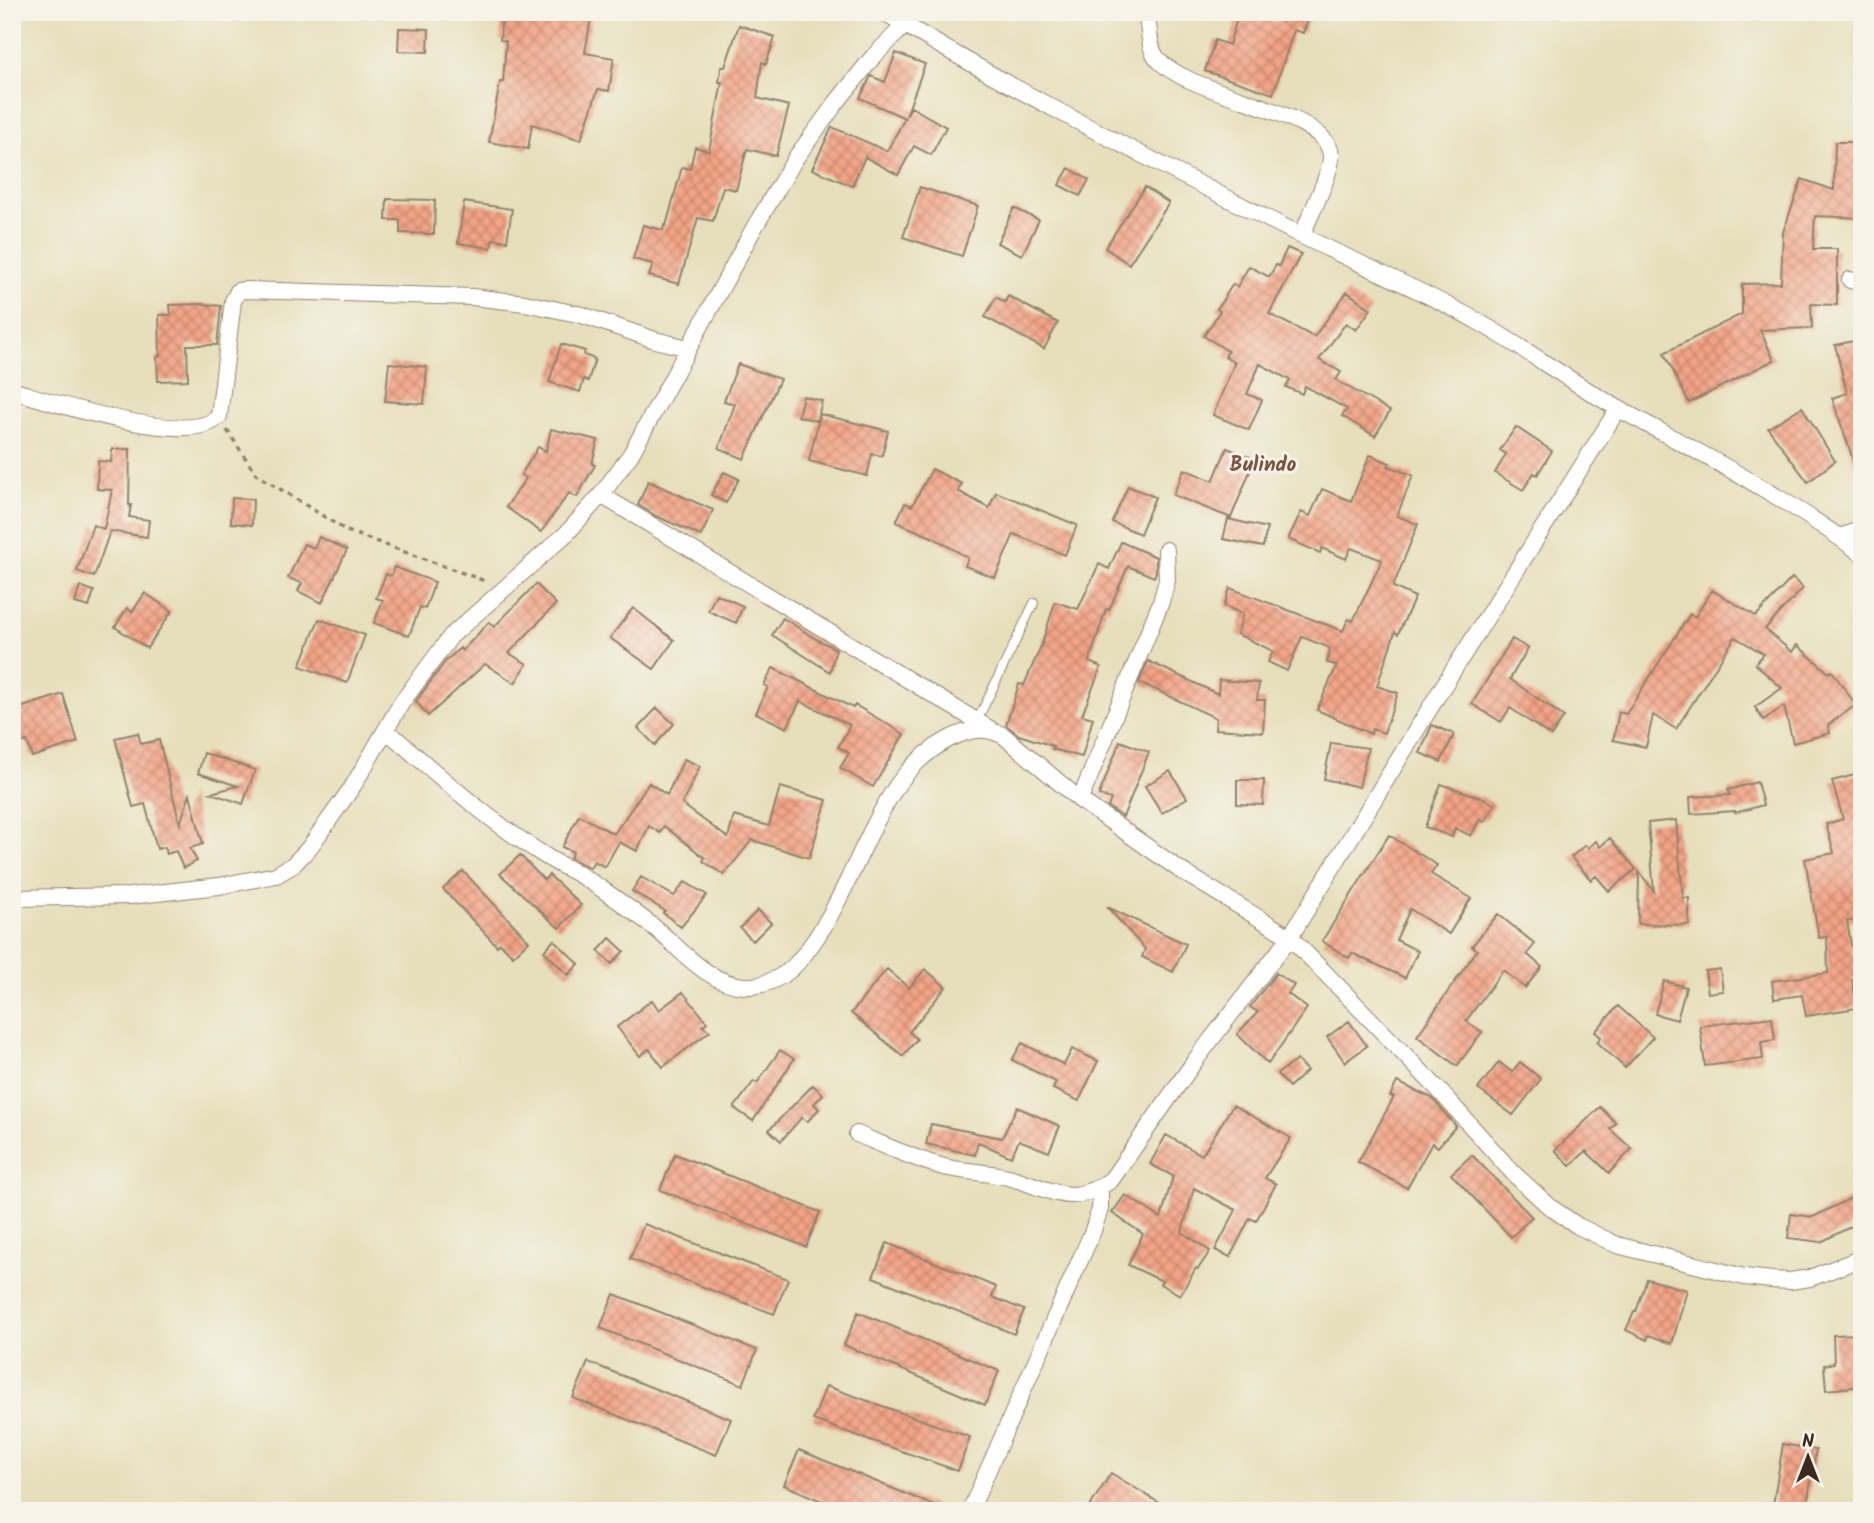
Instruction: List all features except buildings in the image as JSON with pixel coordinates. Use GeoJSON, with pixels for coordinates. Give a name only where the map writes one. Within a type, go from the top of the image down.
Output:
{"type":"FeatureCollection","features":[{"type":"Feature","properties":{"kind":"street"},"geometry":{"type":"LineString","coordinates":[[884,12],[904,26],[1071,117],[1476,321],[1618,409],[1726,467],[1840,537],[1862,554]]}},
{"type":"Feature","properties":{"kind":"street"},"geometry":{"type":"LineString","coordinates":[[1145,12],[1153,52],[1168,68],[1204,88],[1296,119],[1326,141],[1331,155],[1328,172],[1301,235]]}},
{"type":"Feature","properties":{"kind":"street"},"geometry":{"type":"LineString","coordinates":[[12,898],[130,896],[231,884],[276,875],[293,865],[309,848],[353,786],[402,702],[451,636],[567,533],[601,495],[631,454],[659,407],[754,228],[797,156],[873,57],[904,26]]}},
{"type":"Feature","properties":{"kind":"street"},"geometry":{"type":"LineString","coordinates":[[18,392],[125,422],[157,426],[203,426],[214,422],[219,416],[230,319],[238,291],[472,297],[525,303],[582,315],[654,340],[688,348]]}},
{"type":"Feature","properties":{"kind":"street"},"geometry":{"type":"LineString","coordinates":[[857,1134],[918,1160],[1002,1175],[1071,1195],[1100,1188],[1111,1180],[1196,1058],[1290,937],[1444,685],[1618,409]]}},
{"type":"Feature","properties":{"kind":"street"},"geometry":{"type":"LineString","coordinates":[[601,495],[1004,736],[1080,800],[1183,872],[1290,937],[1437,1088],[1513,1173],[1550,1207],[1578,1226],[1630,1249],[1744,1277],[1790,1281],[1811,1278],[1862,1258]]}},
{"type":"Feature","properties":{"kind":"street"},"geometry":{"type":"LineString","coordinates":[[1840,537],[1862,529]]}},
{"type":"Feature","properties":{"kind":"street"},"geometry":{"type":"LineString","coordinates":[[1080,800],[1161,602],[1167,580],[1166,550]]}},
{"type":"Feature","properties":{"kind":"street"},"geometry":{"type":"LineString","coordinates":[[386,730],[461,794],[543,855],[584,878],[651,924],[711,975],[728,984],[748,987],[783,976],[796,964],[822,928],[898,785],[925,753],[956,735],[984,725]]}},
{"type":"Feature","properties":{"kind":"street"},"geometry":{"type":"LineString","coordinates":[[970,1511],[1093,1233],[1100,1209],[1100,1188]]}},
{"type":"Feature","properties":{"kind":"lane"},"geometry":{"type":"LineString","coordinates":[[984,725],[1034,603]]}},
{"type":"Feature","properties":{"kind":"path"},"geometry":{"type":"LineString","coordinates":[[219,416],[256,474],[347,531],[503,589]]}},
{"type":"Feature","properties":{"kind":"district","name":"Bulindo"},"geometry":{"type":"Point","coordinates":[1263,465]}}]}
